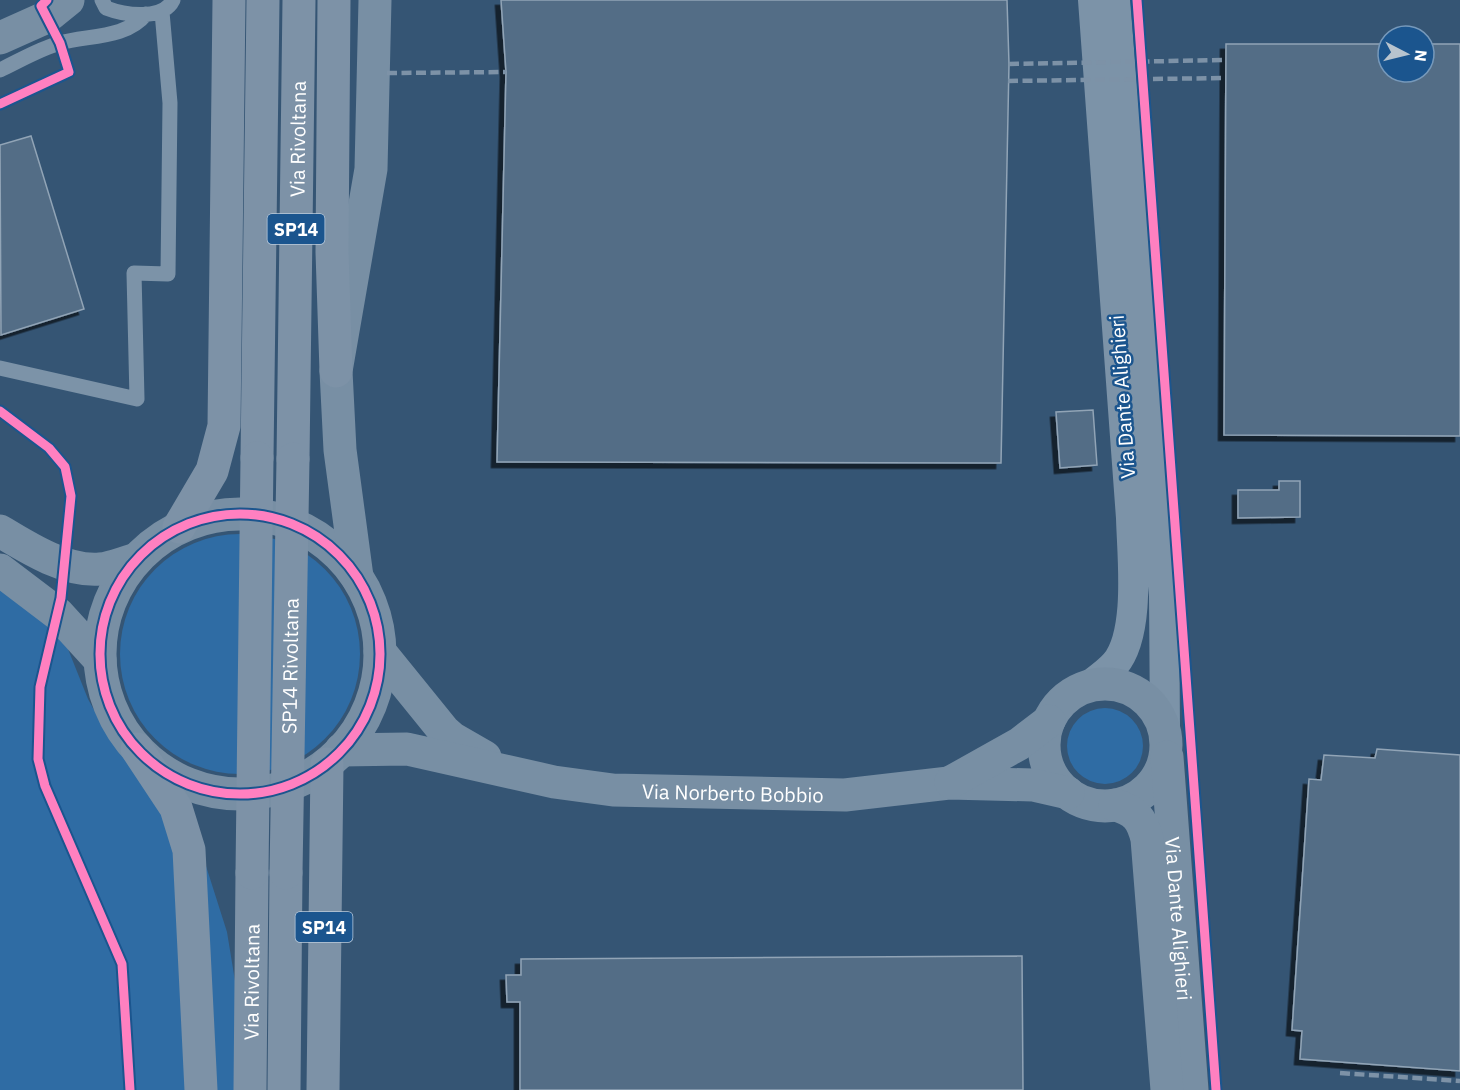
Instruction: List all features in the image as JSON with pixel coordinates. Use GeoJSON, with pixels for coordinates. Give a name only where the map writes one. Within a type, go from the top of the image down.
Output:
{"type":"FeatureCollection","features":[{"type":"Feature","properties":{"kind":"highway"},"geometry":{"type":"LineString","coordinates":[[179,527],[212,471],[224,426],[229,0]]}},
{"type":"Feature","properties":{"kind":"highway","name":"Via Rivoltana"},"geometry":{"type":"LineString","coordinates":[[257,458],[263,0]]}},
{"type":"Feature","properties":{"kind":"highway","name":"Via Rivoltana"},"geometry":{"type":"LineString","coordinates":[[294,459],[299,0]]}},
{"type":"Feature","properties":{"kind":"highway","name":"SP14"},"geometry":{"type":"LineString","coordinates":[[334,0],[332,252],[336,371]]}},
{"type":"Feature","properties":{"kind":"highway","name":"SP14 Rivoltana"},"geometry":{"type":"LineString","coordinates":[[252,873],[257,458]]}},
{"type":"Feature","properties":{"kind":"highway","name":"SP14 Rivoltana"},"geometry":{"type":"LineString","coordinates":[[286,873],[294,459]]}},
{"type":"Feature","properties":{"kind":"highway"},"geometry":{"type":"LineString","coordinates":[[137,749],[176,808],[189,850],[201,1090]]}},
{"type":"Feature","properties":{"kind":"highway","name":"SP14"},"geometry":{"type":"LineString","coordinates":[[323,1090],[334,757]]}},
{"type":"Feature","properties":{"kind":"highway","name":"Via Rivoltana"},"geometry":{"type":"LineString","coordinates":[[250,1090],[252,873]]}},
{"type":"Feature","properties":{"kind":"highway","name":"Via Rivoltana"},"geometry":{"type":"LineString","coordinates":[[284,1090],[286,873]]}},
{"type":"Feature","properties":{"kind":"street"},"geometry":{"type":"LineString","coordinates":[[0,38],[47,17],[68,0]]}},
{"type":"Feature","properties":{"kind":"street"},"geometry":{"type":"LineString","coordinates":[[336,371],[371,169],[375,0]]}},
{"type":"Feature","properties":{"kind":"street","name":"Via Dante Alighieri"},"geometry":{"type":"LineString","coordinates":[[1093,0],[1107,44],[1144,516],[1164,596],[1166,739],[1192,1090]]}},
{"type":"Feature","properties":{"kind":"street","name":"Via Dante Alighieri"},"geometry":{"type":"LineString","coordinates":[[1107,44],[1115,0]]}},
{"type":"Feature","properties":{"kind":"street","name":"SP14"},"geometry":{"type":"LineString","coordinates":[[336,371],[340,450],[357,577]]}},
{"type":"Feature","properties":{"kind":"street","name":"Via Norberto Bobbio"},"geometry":{"type":"LineString","coordinates":[[241,513],[283,520],[302,528],[329,545],[357,577],[374,613],[380,651],[377,681],[368,710],[334,757],[299,781],[278,789],[256,793],[224,793],[182,782],[153,764],[137,749],[113,713],[105,692],[100,660],[101,638],[108,606],[123,576],[136,559],[152,544],[179,527],[209,517],[241,513]]}},
{"type":"Feature","properties":{"kind":"street","name":"Via Dante Alighieri"},"geometry":{"type":"LineString","coordinates":[[1090,685],[1116,664],[1130,632],[1144,516]]}},
{"type":"Feature","properties":{"kind":"street","name":"Via Norberto Bobbio"},"geometry":{"type":"LineString","coordinates":[[0,531],[32,550],[79,567],[100,569],[136,559]]}},
{"type":"Feature","properties":{"kind":"street"},"geometry":{"type":"LineString","coordinates":[[0,570],[58,614],[100,660]]}},
{"type":"Feature","properties":{"kind":"street","name":"Via Norberto Bobbio"},"geometry":{"type":"LineString","coordinates":[[380,651],[425,710],[452,738],[515,774]]}},
{"type":"Feature","properties":{"kind":"street"},"geometry":{"type":"LineString","coordinates":[[1114,684],[1136,692],[1155,710],[1166,739],[1164,762],[1149,787],[1130,801],[1115,805],[1086,803],[1059,785],[1047,764],[1045,741],[1049,721],[1062,702],[1090,685],[1114,684]]}},
{"type":"Feature","properties":{"kind":"street","name":"Via Norberto Bobbio"},"geometry":{"type":"LineString","coordinates":[[949,783],[1019,744],[1049,721]]}},
{"type":"Feature","properties":{"kind":"street","name":"Via Norberto Bobbio"},"geometry":{"type":"LineString","coordinates":[[334,757],[407,749],[515,774],[594,789],[845,795],[949,783],[1033,785],[1068,793]]}},
{"type":"Feature","properties":{"kind":"street","name":"Via Dante Alighieri"},"geometry":{"type":"LineString","coordinates":[[1115,805],[1131,809],[1138,816],[1147,839],[1167,1090]]}},
{"type":"Feature","properties":{"kind":"lane"},"geometry":{"type":"LineString","coordinates":[[102,0],[106,8],[113,11],[146,14],[162,12],[170,7],[173,0]]}},
{"type":"Feature","properties":{"kind":"lane"},"geometry":{"type":"LineString","coordinates":[[0,368],[138,399],[134,273],[168,273],[170,103],[162,12]]}},
{"type":"Feature","properties":{"kind":"lane"},"geometry":{"type":"LineString","coordinates":[[0,70],[60,43],[96,39],[140,21],[146,14]]}},
{"type":"Feature","properties":{"kind":"shaded area"},"geometry":{"type":"Polygon","coordinates":[[[228,534],[252,534],[275,539],[297,548],[325,569],[340,587],[351,608],[358,631],[360,654],[358,677],[351,700],[340,721],[325,739],[297,760],[275,769],[252,774],[228,774],[205,769],[183,760],[164,747],[147,730],[134,711],[125,689],[120,666],[120,642],[125,619],[134,597],[147,578],[164,561],[183,548],[205,539],[228,534]]]}},
{"type":"Feature","properties":{"kind":"shaded area"},"geometry":{"type":"Polygon","coordinates":[[[0,590],[33,610],[68,649],[88,699],[110,739],[148,785],[206,866],[227,932],[236,987],[235,1090],[0,1090],[0,590]]]}},
{"type":"Feature","properties":{"kind":"shaded area"},"geometry":{"type":"Polygon","coordinates":[[[1105,708],[1120,711],[1132,719],[1140,731],[1143,746],[1140,761],[1132,773],[1120,781],[1105,784],[1090,781],[1078,773],[1070,761],[1067,746],[1070,731],[1078,719],[1090,711],[1105,708]]]}},
{"type":"Feature","properties":{"kind":"building"},"geometry":{"type":"Polygon","coordinates":[[[501,0],[1007,0],[1009,64],[1001,463],[497,462],[506,72],[501,0]]]}},
{"type":"Feature","properties":{"kind":"building"},"geometry":{"type":"Polygon","coordinates":[[[1226,44],[1376,44],[1376,84],[1436,84],[1436,44],[1460,44],[1460,436],[1224,435],[1226,44]]]}},
{"type":"Feature","properties":{"kind":"building"},"geometry":{"type":"Polygon","coordinates":[[[31,136],[84,309],[1,335],[0,145],[31,136]]]}},
{"type":"Feature","properties":{"kind":"building"},"geometry":{"type":"Polygon","coordinates":[[[1093,410],[1097,465],[1060,468],[1056,412],[1093,410]]]}},
{"type":"Feature","properties":{"kind":"building"},"geometry":{"type":"Polygon","coordinates":[[[1279,481],[1300,481],[1300,517],[1238,518],[1238,490],[1279,490],[1279,481]]]}},
{"type":"Feature","properties":{"kind":"building"},"geometry":{"type":"Polygon","coordinates":[[[1377,749],[1460,755],[1460,1071],[1300,1059],[1302,1031],[1292,1030],[1309,779],[1321,780],[1324,755],[1375,758],[1377,749]]]}},
{"type":"Feature","properties":{"kind":"building"},"geometry":{"type":"Polygon","coordinates":[[[1022,956],[1023,1090],[520,1090],[520,1002],[507,1002],[506,975],[521,975],[521,959],[1022,956]]]}},
{"type":"Feature","properties":{"kind":"railway"},"geometry":{"type":"LineString","coordinates":[[1009,64],[1225,60]]}},
{"type":"Feature","properties":{"kind":"railway"},"geometry":{"type":"LineString","coordinates":[[387,73],[506,72]]}},
{"type":"Feature","properties":{"kind":"railway"},"geometry":{"type":"LineString","coordinates":[[1008,81],[1225,78]]}},
{"type":"Feature","properties":{"kind":"railway"},"geometry":{"type":"LineString","coordinates":[[1340,1073],[1460,1081]]}},
{"type":"Feature","properties":{"kind":"cycle path"},"geometry":{"type":"LineString","coordinates":[[0,104],[69,72],[60,43],[41,6],[47,0]]}},
{"type":"Feature","properties":{"kind":"cycle path"},"geometry":{"type":"LineString","coordinates":[[1137,0],[1216,1090]]}},
{"type":"Feature","properties":{"kind":"cycle path"},"geometry":{"type":"LineString","coordinates":[[0,411],[49,448],[65,467],[71,496],[61,598],[40,687],[38,759],[45,786],[122,964],[130,1090]]}},
{"type":"Feature","properties":{"kind":"cycle path"},"geometry":{"type":"LineString","coordinates":[[226,514],[254,514],[294,524],[306,530],[329,546],[348,565],[370,600],[380,640],[380,654],[380,668],[370,708],[357,732],[339,753],[318,771],[294,784],[254,794],[226,794],[186,784],[162,771],[141,753],[123,732],[106,695],[100,668],[100,640],[110,600],[123,576],[141,555],[162,537],[199,520],[226,514]]}}]}
